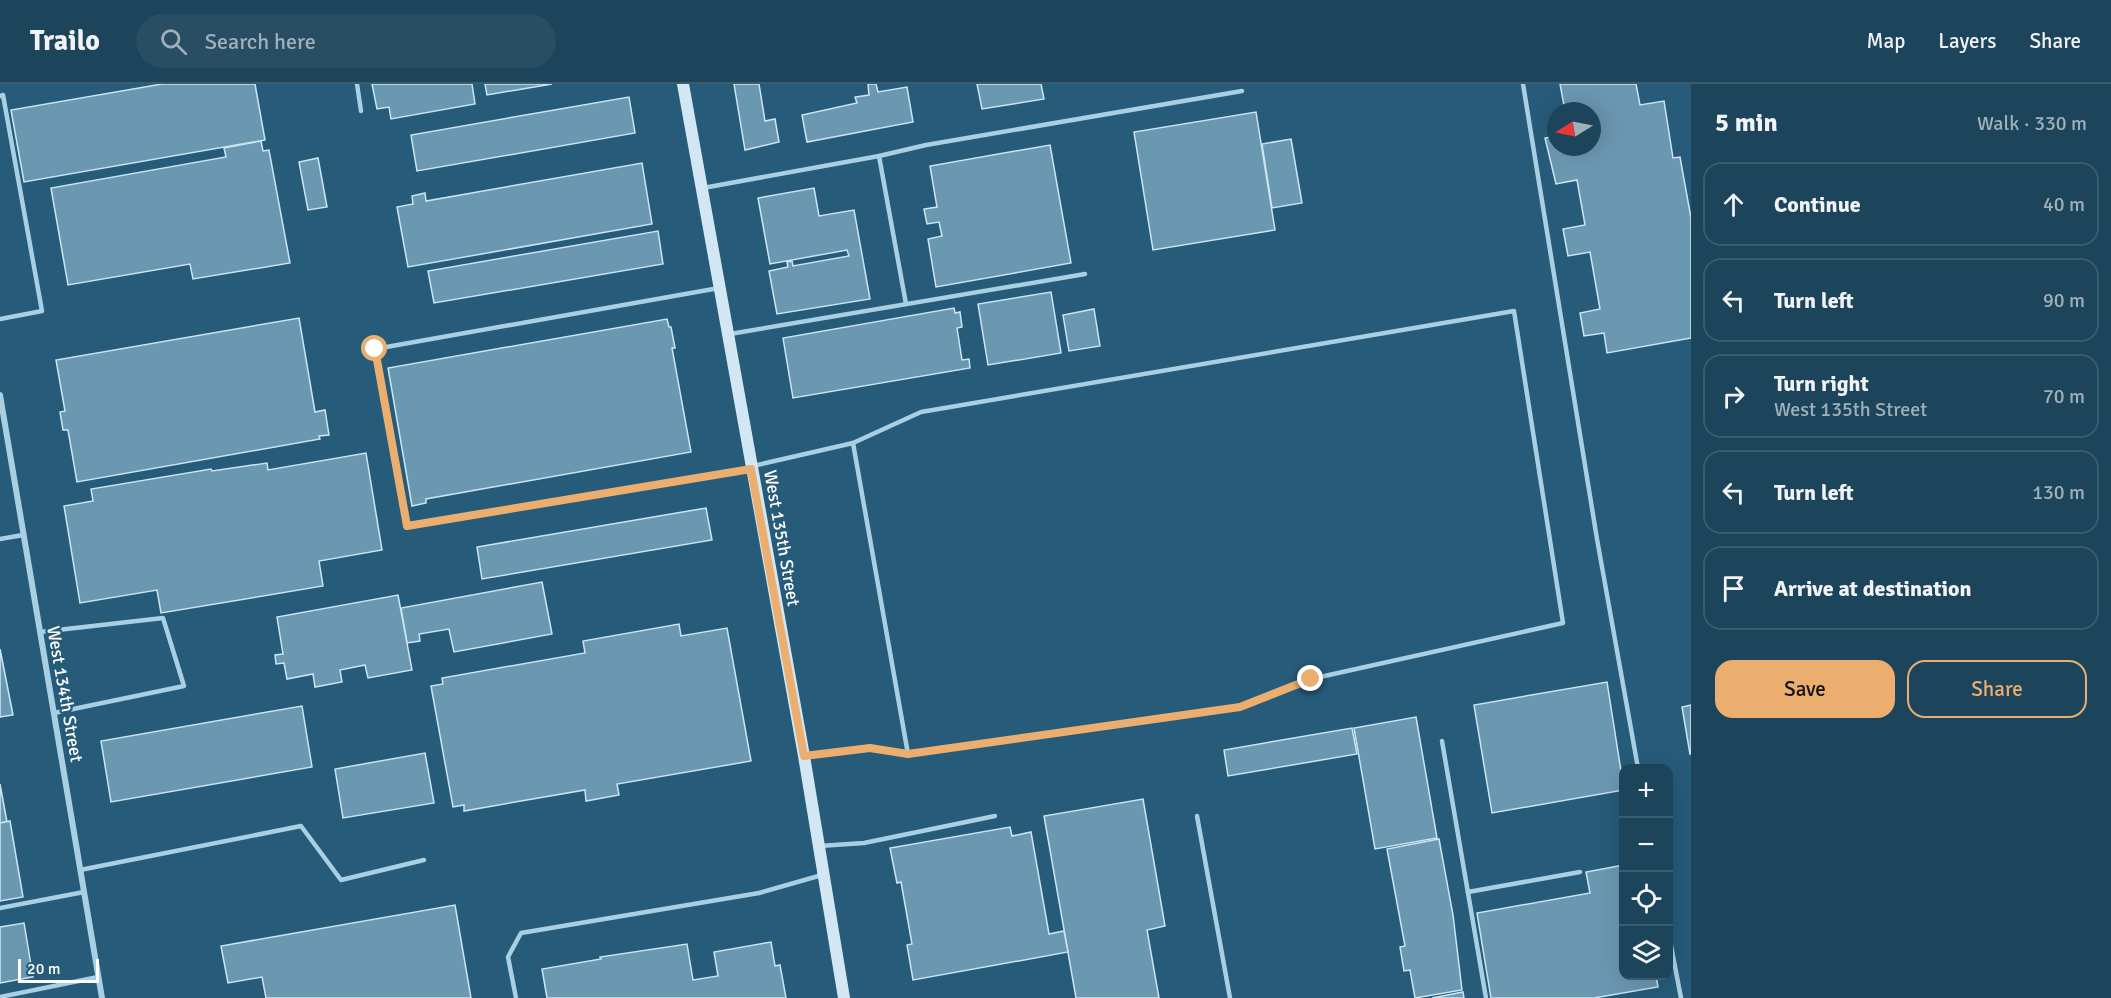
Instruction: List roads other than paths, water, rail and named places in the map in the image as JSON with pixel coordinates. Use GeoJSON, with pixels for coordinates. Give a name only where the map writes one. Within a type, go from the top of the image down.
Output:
{"type":"FeatureCollection","features":[{"type":"Feature","properties":{"kind":"street","name":"West 135th Street"},"geometry":{"type":"LineString","coordinates":[[683,84],[804,756],[817,846],[844,998]]}},
{"type":"Feature","properties":{"kind":"street","name":"West 134th Street"},"geometry":{"type":"LineString","coordinates":[[0,395],[3,428],[102,998]]}},
{"type":"Feature","properties":{"kind":"lane"},"geometry":{"type":"LineString","coordinates":[[357,84],[361,111]]}},
{"type":"Feature","properties":{"kind":"lane"},"geometry":{"type":"LineString","coordinates":[[1523,84],[1597,539],[1637,764]]}},
{"type":"Feature","properties":{"kind":"lane"},"geometry":{"type":"LineString","coordinates":[[702,188],[879,156],[926,145],[1242,91]]}},
{"type":"Feature","properties":{"kind":"lane"},"geometry":{"type":"LineString","coordinates":[[0,96],[3,95],[42,311],[0,319]]}},
{"type":"Feature","properties":{"kind":"lane"},"geometry":{"type":"LineString","coordinates":[[879,156],[906,304]]}},
{"type":"Feature","properties":{"kind":"lane"},"geometry":{"type":"LineString","coordinates":[[727,334],[1085,274]]}},
{"type":"Feature","properties":{"kind":"lane"},"geometry":{"type":"LineString","coordinates":[[719,288],[375,349],[407,526],[751,468],[853,443],[921,412],[1514,311],[1563,623],[1311,679],[1240,707],[908,754],[870,748],[804,756]]}},
{"type":"Feature","properties":{"kind":"lane"},"geometry":{"type":"LineString","coordinates":[[853,443],[908,754]]}},
{"type":"Feature","properties":{"kind":"lane"},"geometry":{"type":"LineString","coordinates":[[0,539],[23,535]]}},
{"type":"Feature","properties":{"kind":"lane"},"geometry":{"type":"LineString","coordinates":[[40,632],[164,618],[184,686],[54,713]]}},
{"type":"Feature","properties":{"kind":"lane"},"geometry":{"type":"LineString","coordinates":[[1442,741],[1486,998]]}},
{"type":"Feature","properties":{"kind":"lane"},"geometry":{"type":"LineString","coordinates":[[817,846],[864,843],[995,816]]}},
{"type":"Feature","properties":{"kind":"lane"},"geometry":{"type":"LineString","coordinates":[[1197,816],[1230,998]]}},
{"type":"Feature","properties":{"kind":"lane"},"geometry":{"type":"LineString","coordinates":[[80,870],[301,826],[341,880],[424,860]]}},
{"type":"Feature","properties":{"kind":"lane"},"geometry":{"type":"LineString","coordinates":[[1468,892],[1580,872]]}},
{"type":"Feature","properties":{"kind":"lane"},"geometry":{"type":"LineString","coordinates":[[516,998],[508,957],[521,933],[759,893],[822,875]]}},
{"type":"Feature","properties":{"kind":"lane"},"geometry":{"type":"LineString","coordinates":[[0,908],[84,892]]}},
{"type":"Feature","properties":{"kind":"lane"},"geometry":{"type":"LineString","coordinates":[[1673,956],[1681,998]]}},
{"type":"Feature","properties":{"kind":"lane"},"geometry":{"type":"LineString","coordinates":[[0,997],[98,977]]}}]}
